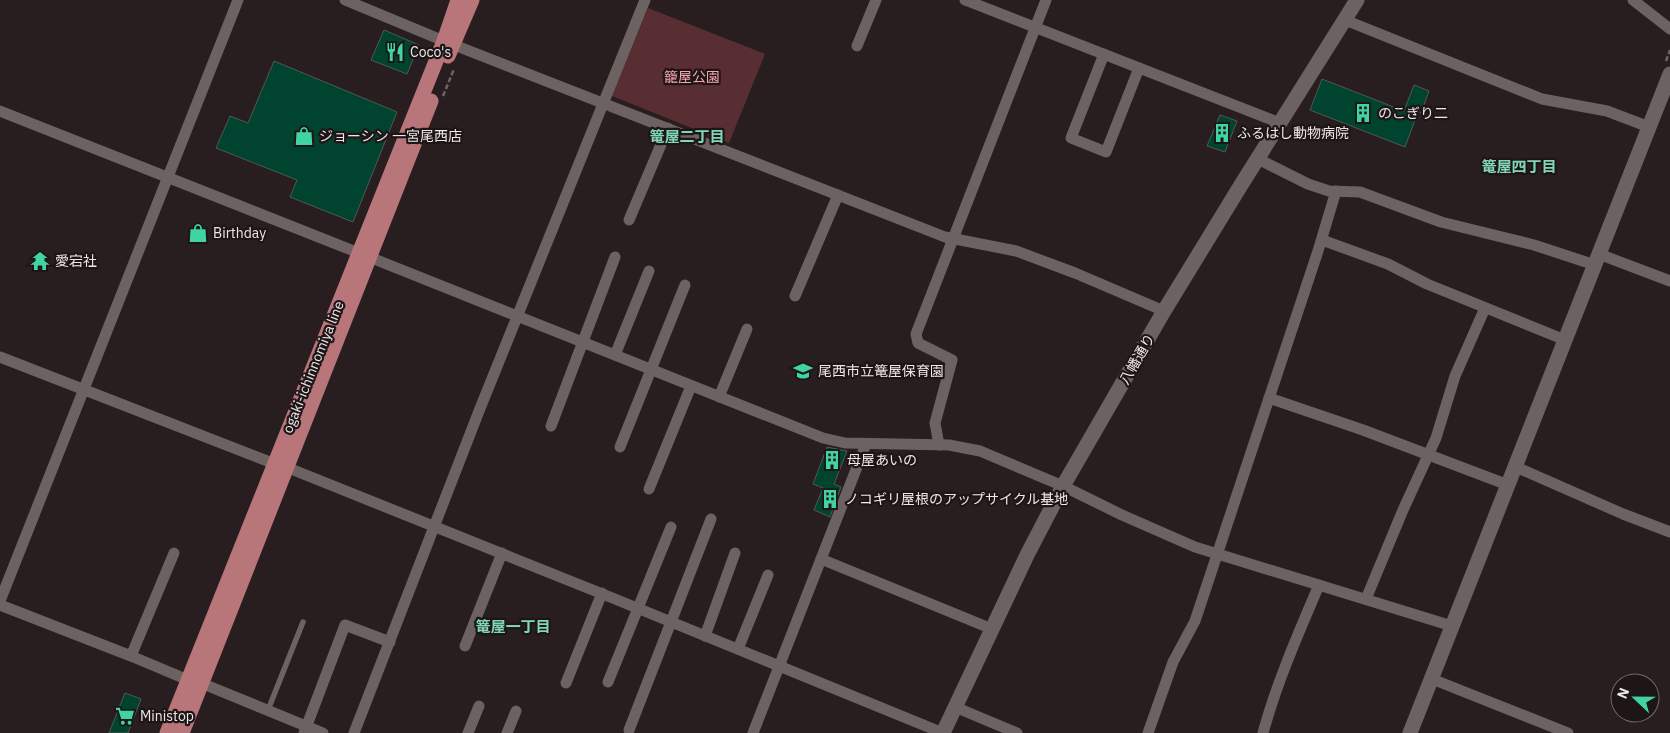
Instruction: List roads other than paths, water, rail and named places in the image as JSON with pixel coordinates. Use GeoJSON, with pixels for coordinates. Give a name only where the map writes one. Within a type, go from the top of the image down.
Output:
{"type":"FeatureCollection","features":[{"type":"Feature","properties":{"kind":"main road","name":"ogaki-ichinnomiya line"},"geometry":{"type":"LineString","coordinates":[[182,733],[195,682],[448,42],[458,0]]}},
{"type":"Feature","properties":{"kind":"main road","name":"ogaki-ichinnomiya line"},"geometry":{"type":"LineString","coordinates":[[448,42],[472,0]]}},
{"type":"Feature","properties":{"kind":"main road","name":"ogaki-ichinnomiya line"},"geometry":{"type":"LineString","coordinates":[[167,733],[195,682]]}},
{"type":"Feature","properties":{"kind":"street"},"geometry":{"type":"LineString","coordinates":[[0,601],[238,0]]}},
{"type":"Feature","properties":{"kind":"street"},"geometry":{"type":"LineString","coordinates":[[345,0],[946,237],[1016,251],[1075,273],[1164,311]]}},
{"type":"Feature","properties":{"kind":"street"},"geometry":{"type":"LineString","coordinates":[[354,733],[434,526],[645,0]]}},
{"type":"Feature","properties":{"kind":"street"},"geometry":{"type":"LineString","coordinates":[[856,46],[876,0]]}},
{"type":"Feature","properties":{"kind":"street"},"geometry":{"type":"LineString","coordinates":[[965,0],[1280,123]]}},
{"type":"Feature","properties":{"kind":"street"},"geometry":{"type":"LineString","coordinates":[[938,445],[935,423],[952,360],[918,343],[916,334],[1046,0]]}},
{"type":"Feature","properties":{"kind":"street","name":"八幡通り"},"geometry":{"type":"LineString","coordinates":[[943,733],[1027,555],[1063,486],[1164,311],[1357,0]]}},
{"type":"Feature","properties":{"kind":"street"},"geometry":{"type":"LineString","coordinates":[[1633,0],[1670,29]]}},
{"type":"Feature","properties":{"kind":"street"},"geometry":{"type":"LineString","coordinates":[[1345,20],[1542,99],[1607,111],[1649,127]]}},
{"type":"Feature","properties":{"kind":"street"},"geometry":{"type":"LineString","coordinates":[[1104,54],[1071,138],[1106,152],[1139,68]]}},
{"type":"Feature","properties":{"kind":"street"},"geometry":{"type":"LineString","coordinates":[[1410,733],[1670,74]]}},
{"type":"Feature","properties":{"kind":"street"},"geometry":{"type":"LineString","coordinates":[[0,111],[823,438],[845,443],[949,445],[980,451],[1063,486],[1179,540],[1217,554],[1452,626]]}},
{"type":"Feature","properties":{"kind":"street"},"geometry":{"type":"LineString","coordinates":[[630,220],[668,128]]}},
{"type":"Feature","properties":{"kind":"street"},"geometry":{"type":"LineString","coordinates":[[1258,159],[1308,184],[1329,191],[1360,192],[1441,222],[1597,259],[1670,281]]}},
{"type":"Feature","properties":{"kind":"street"},"geometry":{"type":"LineString","coordinates":[[1148,733],[1173,662],[1195,621],[1322,240],[1336,191]]}},
{"type":"Feature","properties":{"kind":"street"},"geometry":{"type":"LineString","coordinates":[[795,296],[838,194]]}},
{"type":"Feature","properties":{"kind":"street"},"geometry":{"type":"LineString","coordinates":[[1322,240],[1388,264],[1427,284],[1565,340]]}},
{"type":"Feature","properties":{"kind":"street"},"geometry":{"type":"LineString","coordinates":[[551,426],[616,257]]}},
{"type":"Feature","properties":{"kind":"street"},"geometry":{"type":"LineString","coordinates":[[615,355],[649,272]]}},
{"type":"Feature","properties":{"kind":"street"},"geometry":{"type":"LineString","coordinates":[[620,447],[685,285]]}},
{"type":"Feature","properties":{"kind":"street"},"geometry":{"type":"LineString","coordinates":[[1366,600],[1436,438],[1455,376],[1485,308]]}},
{"type":"Feature","properties":{"kind":"street"},"geometry":{"type":"LineString","coordinates":[[719,397],[747,329]]}},
{"type":"Feature","properties":{"kind":"street"},"geometry":{"type":"LineString","coordinates":[[0,358],[434,526],[943,733]]}},
{"type":"Feature","properties":{"kind":"street"},"geometry":{"type":"LineString","coordinates":[[649,489],[691,386]]}},
{"type":"Feature","properties":{"kind":"street"},"geometry":{"type":"LineString","coordinates":[[1269,398],[1363,430],[1508,485]]}},
{"type":"Feature","properties":{"kind":"street"},"geometry":{"type":"LineString","coordinates":[[752,733],[866,444]]}},
{"type":"Feature","properties":{"kind":"street"},"geometry":{"type":"LineString","coordinates":[[1516,467],[1623,514],[1670,532]]}},
{"type":"Feature","properties":{"kind":"street"},"geometry":{"type":"LineString","coordinates":[[629,730],[712,519]]}},
{"type":"Feature","properties":{"kind":"street"},"geometry":{"type":"LineString","coordinates":[[608,682],[671,527]]}},
{"type":"Feature","properties":{"kind":"street"},"geometry":{"type":"LineString","coordinates":[[131,656],[174,553]]}},
{"type":"Feature","properties":{"kind":"street"},"geometry":{"type":"LineString","coordinates":[[705,636],[735,553]]}},
{"type":"Feature","properties":{"kind":"street"},"geometry":{"type":"LineString","coordinates":[[465,646],[502,554]]}},
{"type":"Feature","properties":{"kind":"street"},"geometry":{"type":"LineString","coordinates":[[821,558],[992,629]]}},
{"type":"Feature","properties":{"kind":"street"},"geometry":{"type":"LineString","coordinates":[[738,649],[768,575]]}},
{"type":"Feature","properties":{"kind":"street"},"geometry":{"type":"LineString","coordinates":[[1263,733],[1284,668],[1319,585]]}},
{"type":"Feature","properties":{"kind":"street"},"geometry":{"type":"LineString","coordinates":[[566,683],[602,594]]}},
{"type":"Feature","properties":{"kind":"street"},"geometry":{"type":"LineString","coordinates":[[0,605],[268,710],[306,730],[323,733]]}},
{"type":"Feature","properties":{"kind":"street"},"geometry":{"type":"LineString","coordinates":[[306,730],[345,625],[390,642]]}},
{"type":"Feature","properties":{"kind":"street"},"geometry":{"type":"LineString","coordinates":[[1432,679],[1568,733]]}},
{"type":"Feature","properties":{"kind":"street"},"geometry":{"type":"LineString","coordinates":[[468,733],[479,706]]}},
{"type":"Feature","properties":{"kind":"street"},"geometry":{"type":"LineString","coordinates":[[955,708],[1017,733]]}},
{"type":"Feature","properties":{"kind":"street"},"geometry":{"type":"LineString","coordinates":[[507,733],[516,711]]}},
{"type":"Feature","properties":{"kind":"lane"},"geometry":{"type":"LineString","coordinates":[[268,710],[303,622]]}},
{"type":"Feature","properties":{"kind":"place","name":"Coco's"},"geometry":{"type":"Point","coordinates":[395,52]}},
{"type":"Feature","properties":{"kind":"place","name":"のこぎり二"},"geometry":{"type":"Point","coordinates":[1363,113]}},
{"type":"Feature","properties":{"kind":"place","name":"ふるはし動物病院"},"geometry":{"type":"Point","coordinates":[1222,133]}},
{"type":"Feature","properties":{"kind":"place","name":"ジョーシン 一宮尾西店"},"geometry":{"type":"Point","coordinates":[304,136]}},
{"type":"Feature","properties":{"kind":"place","name":"Birthday"},"geometry":{"type":"Point","coordinates":[198,233]}},
{"type":"Feature","properties":{"kind":"place","name":"愛宕社"},"geometry":{"type":"Point","coordinates":[40,261]}},
{"type":"Feature","properties":{"kind":"place","name":"尾西市立篭屋保育園"},"geometry":{"type":"Point","coordinates":[803,371]}},
{"type":"Feature","properties":{"kind":"place","name":"母屋あいの"},"geometry":{"type":"Point","coordinates":[832,460]}},
{"type":"Feature","properties":{"kind":"place","name":"ノコギリ屋根のアップサイクル基地"},"geometry":{"type":"Point","coordinates":[830,499]}},
{"type":"Feature","properties":{"kind":"place","name":"Ministop"},"geometry":{"type":"Point","coordinates":[125,716]}},
{"type":"Feature","properties":{"kind":"district","name":"篭屋二丁目"},"geometry":{"type":"Point","coordinates":[687,136]}},
{"type":"Feature","properties":{"kind":"district","name":"篭屋四丁目"},"geometry":{"type":"Point","coordinates":[1519,166]}},
{"type":"Feature","properties":{"kind":"district","name":"篭屋一丁目"},"geometry":{"type":"Point","coordinates":[513,626]}},
{"type":"Feature","properties":{"kind":"park label","name":"籠屋公園"},"geometry":{"type":"Point","coordinates":[692,77]}}]}
